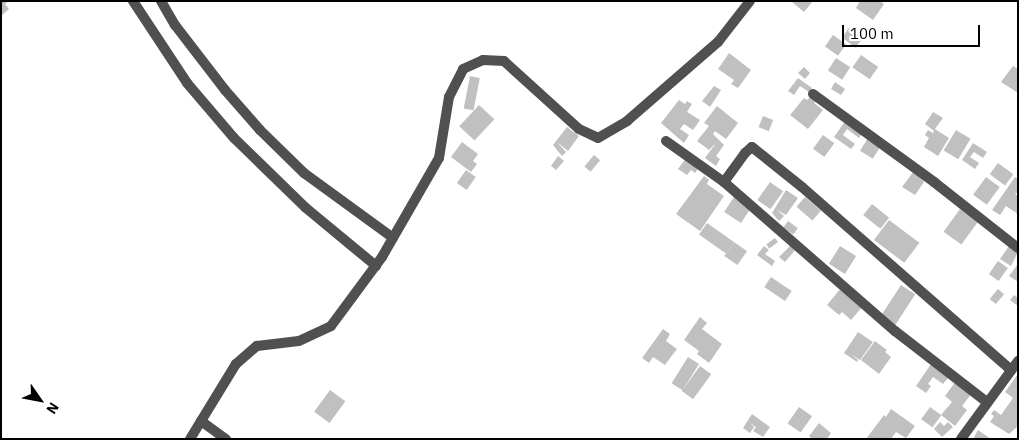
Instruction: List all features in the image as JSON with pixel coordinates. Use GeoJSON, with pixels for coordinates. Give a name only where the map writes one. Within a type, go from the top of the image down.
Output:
{"type":"FeatureCollection","features":[{"type":"Feature","properties":{"kind":"street"},"geometry":{"type":"LineString","coordinates":[[133,1],[187,83],[234,138],[306,208],[376,266]]}},
{"type":"Feature","properties":{"kind":"street"},"geometry":{"type":"LineString","coordinates":[[161,1],[192,47],[260,130],[304,174],[393,238]]}},
{"type":"Feature","properties":{"kind":"street"},"geometry":{"type":"LineString","coordinates":[[190,439],[236,364],[257,346],[300,341],[331,326],[376,266],[439,158],[449,97],[462,69],[483,60],[504,61],[579,129],[598,138],[627,122],[718,42],[750,1]]}},
{"type":"Feature","properties":{"kind":"street"},"geometry":{"type":"LineString","coordinates":[[813,94],[934,182],[1018,248]]}},
{"type":"Feature","properties":{"kind":"street"},"geometry":{"type":"LineString","coordinates":[[666,142],[724,182],[895,331],[987,402]]}},
{"type":"Feature","properties":{"kind":"street"},"geometry":{"type":"LineString","coordinates":[[724,182],[745,153],[752,147],[1015,366],[987,402],[962,439]]}},
{"type":"Feature","properties":{"kind":"street"},"geometry":{"type":"LineString","coordinates":[[201,420],[226,439]]}},
{"type":"Feature","properties":{"kind":"building"},"geometry":{"type":"Polygon","coordinates":[[[1,1],[9,1],[5,4],[9,9],[1,16],[1,1]]]}},
{"type":"Feature","properties":{"kind":"building"},"geometry":{"type":"Polygon","coordinates":[[[791,1],[813,1],[804,12],[791,1]]]}},
{"type":"Feature","properties":{"kind":"building"},"geometry":{"type":"Polygon","coordinates":[[[860,1],[880,1],[884,4],[873,20],[856,8],[860,1]]]}},
{"type":"Feature","properties":{"kind":"building"},"geometry":{"type":"Polygon","coordinates":[[[849,28],[863,38],[856,48],[842,38],[849,28]]]}},
{"type":"Feature","properties":{"kind":"building"},"geometry":{"type":"Polygon","coordinates":[[[833,35],[846,44],[838,56],[825,46],[833,35]]]}},
{"type":"Feature","properties":{"kind":"building"},"geometry":{"type":"Polygon","coordinates":[[[729,53],[751,70],[738,88],[731,84],[734,80],[718,69],[729,53]]]}},
{"type":"Feature","properties":{"kind":"building"},"geometry":{"type":"Polygon","coordinates":[[[861,55],[878,67],[870,79],[852,67],[861,55]]]}},
{"type":"Feature","properties":{"kind":"building"},"geometry":{"type":"Polygon","coordinates":[[[836,58],[850,67],[842,80],[828,71],[836,58]]]}},
{"type":"Feature","properties":{"kind":"building"},"geometry":{"type":"Polygon","coordinates":[[[1013,66],[1018,69],[1018,93],[1001,82],[1013,66]]]}},
{"type":"Feature","properties":{"kind":"building"},"geometry":{"type":"Polygon","coordinates":[[[804,67],[810,73],[805,79],[798,73],[804,67]]]}},
{"type":"Feature","properties":{"kind":"building"},"geometry":{"type":"Polygon","coordinates":[[[470,76],[480,78],[474,110],[464,108],[470,76]]]}},
{"type":"Feature","properties":{"kind":"building"},"geometry":{"type":"Polygon","coordinates":[[[798,78],[812,88],[809,92],[800,86],[794,95],[788,91],[798,78]]]}},
{"type":"Feature","properties":{"kind":"building"},"geometry":{"type":"Polygon","coordinates":[[[835,82],[845,89],[841,95],[831,89],[835,82]]]}},
{"type":"Feature","properties":{"kind":"building"},"geometry":{"type":"Polygon","coordinates":[[[714,86],[721,90],[710,107],[702,101],[714,86]]]}},
{"type":"Feature","properties":{"kind":"building"},"geometry":{"type":"Polygon","coordinates":[[[812,95],[817,99],[814,103],[823,110],[808,129],[790,115],[804,98],[807,100],[812,95]]]}},
{"type":"Feature","properties":{"kind":"building"},"geometry":{"type":"Polygon","coordinates":[[[679,100],[685,104],[687,101],[692,104],[687,112],[700,120],[693,130],[684,124],[680,129],[689,135],[684,143],[661,123],[679,100]]]}},
{"type":"Feature","properties":{"kind":"building"},"geometry":{"type":"Polygon","coordinates":[[[479,105],[494,119],[475,141],[459,126],[479,105]]]}},
{"type":"Feature","properties":{"kind":"building"},"geometry":{"type":"Polygon","coordinates":[[[717,106],[738,123],[726,139],[715,131],[713,134],[724,145],[716,156],[720,159],[716,166],[705,158],[716,143],[709,150],[697,141],[709,126],[704,123],[717,106]]]}},
{"type":"Feature","properties":{"kind":"building"},"geometry":{"type":"Polygon","coordinates":[[[933,112],[943,118],[935,129],[949,138],[938,156],[924,147],[929,138],[925,135],[928,130],[933,133],[934,131],[925,124],[933,112]]]}},
{"type":"Feature","properties":{"kind":"building"},"geometry":{"type":"Polygon","coordinates":[[[763,116],[773,120],[769,131],[759,127],[763,116]]]}},
{"type":"Feature","properties":{"kind":"building"},"geometry":{"type":"Polygon","coordinates":[[[846,120],[863,132],[859,138],[847,129],[843,135],[855,144],[851,149],[834,137],[846,120]]]}},
{"type":"Feature","properties":{"kind":"building"},"geometry":{"type":"Polygon","coordinates":[[[567,127],[579,136],[568,151],[557,142],[566,152],[562,156],[553,145],[567,127]]]}},
{"type":"Feature","properties":{"kind":"building"},"geometry":{"type":"Polygon","coordinates":[[[956,130],[971,139],[958,159],[944,151],[956,130]]]}},
{"type":"Feature","properties":{"kind":"building"},"geometry":{"type":"Polygon","coordinates":[[[823,135],[834,143],[824,157],[813,149],[823,135]]]}},
{"type":"Feature","properties":{"kind":"building"},"geometry":{"type":"Polygon","coordinates":[[[868,138],[881,146],[873,159],[860,151],[868,138]]]}},
{"type":"Feature","properties":{"kind":"building"},"geometry":{"type":"Polygon","coordinates":[[[462,142],[478,154],[473,161],[477,164],[471,172],[451,157],[462,142]]]}},
{"type":"Feature","properties":{"kind":"building"},"geometry":{"type":"Polygon","coordinates":[[[973,143],[987,152],[983,158],[974,152],[970,157],[979,163],[975,169],[962,160],[973,143]]]}},
{"type":"Feature","properties":{"kind":"building"},"geometry":{"type":"Polygon","coordinates":[[[594,155],[600,160],[590,172],[584,166],[594,155]]]}},
{"type":"Feature","properties":{"kind":"building"},"geometry":{"type":"Polygon","coordinates":[[[558,156],[564,161],[556,170],[551,166],[558,156]]]}},
{"type":"Feature","properties":{"kind":"building"},"geometry":{"type":"Polygon","coordinates":[[[686,158],[699,167],[695,173],[691,170],[687,175],[678,169],[686,158]]]}},
{"type":"Feature","properties":{"kind":"building"},"geometry":{"type":"Polygon","coordinates":[[[998,163],[1013,174],[1005,185],[990,174],[998,163]]]}},
{"type":"Feature","properties":{"kind":"building"},"geometry":{"type":"Polygon","coordinates":[[[466,170],[476,177],[467,190],[457,183],[466,170]]]}},
{"type":"Feature","properties":{"kind":"building"},"geometry":{"type":"Polygon","coordinates":[[[914,171],[924,182],[915,195],[902,187],[914,171]]]}},
{"type":"Feature","properties":{"kind":"building"},"geometry":{"type":"Polygon","coordinates":[[[704,176],[709,180],[707,184],[724,196],[700,231],[676,214],[704,176]]]}},
{"type":"Feature","properties":{"kind":"building"},"geometry":{"type":"Polygon","coordinates":[[[986,177],[1000,187],[987,205],[973,195],[986,177]]]}},
{"type":"Feature","properties":{"kind":"building"},"geometry":{"type":"Polygon","coordinates":[[[1015,177],[1018,179],[1018,192],[1015,194],[1018,196],[1018,214],[1006,206],[1000,215],[992,210],[1015,177]]]}},
{"type":"Feature","properties":{"kind":"building"},"geometry":{"type":"Polygon","coordinates":[[[770,182],[783,191],[770,209],[757,200],[770,182]]]}},
{"type":"Feature","properties":{"kind":"building"},"geometry":{"type":"Polygon","coordinates":[[[786,190],[798,198],[786,215],[777,210],[784,216],[779,221],[772,213],[786,190]]]}},
{"type":"Feature","properties":{"kind":"building"},"geometry":{"type":"Polygon","coordinates":[[[734,197],[751,208],[741,223],[724,212],[734,197]]]}},
{"type":"Feature","properties":{"kind":"building"},"geometry":{"type":"Polygon","coordinates":[[[805,197],[821,211],[812,221],[796,207],[805,197]]]}},
{"type":"Feature","properties":{"kind":"building"},"geometry":{"type":"Polygon","coordinates":[[[872,204],[889,218],[880,229],[863,215],[872,204]]]}},
{"type":"Feature","properties":{"kind":"building"},"geometry":{"type":"Polygon","coordinates":[[[960,209],[978,222],[961,245],[944,232],[960,209]]]}},
{"type":"Feature","properties":{"kind":"building"},"geometry":{"type":"Polygon","coordinates":[[[889,220],[919,243],[904,263],[874,240],[889,220]]]}},
{"type":"Feature","properties":{"kind":"building"},"geometry":{"type":"Polygon","coordinates":[[[788,221],[798,228],[793,234],[783,228],[788,221]]]}},
{"type":"Feature","properties":{"kind":"building"},"geometry":{"type":"Polygon","coordinates":[[[707,223],[734,242],[726,253],[699,234],[707,223]]]}},
{"type":"Feature","properties":{"kind":"building"},"geometry":{"type":"Polygon","coordinates":[[[775,238],[778,242],[769,249],[766,245],[775,238]]]}},
{"type":"Feature","properties":{"kind":"building"},"geometry":{"type":"Polygon","coordinates":[[[734,242],[747,251],[737,265],[724,256],[734,242]]]}},
{"type":"Feature","properties":{"kind":"building"},"geometry":{"type":"Polygon","coordinates":[[[791,245],[796,249],[785,262],[779,257],[791,245]]]}},
{"type":"Feature","properties":{"kind":"building"},"geometry":{"type":"Polygon","coordinates":[[[764,246],[769,250],[765,254],[775,261],[772,266],[757,255],[764,246]]]}},
{"type":"Feature","properties":{"kind":"building"},"geometry":{"type":"Polygon","coordinates":[[[840,246],[856,256],[845,274],[829,264],[840,246]]]}},
{"type":"Feature","properties":{"kind":"building"},"geometry":{"type":"Polygon","coordinates":[[[1009,246],[1018,252],[1011,266],[1000,259],[1009,246]]]}},
{"type":"Feature","properties":{"kind":"building"},"geometry":{"type":"Polygon","coordinates":[[[998,261],[1008,268],[999,281],[989,274],[998,261]]]}},
{"type":"Feature","properties":{"kind":"building"},"geometry":{"type":"Polygon","coordinates":[[[1018,264],[1018,282],[1009,276],[1018,264]]]}},
{"type":"Feature","properties":{"kind":"building"},"geometry":{"type":"Polygon","coordinates":[[[771,277],[792,291],[785,301],[764,287],[771,277]]]}},
{"type":"Feature","properties":{"kind":"building"},"geometry":{"type":"Polygon","coordinates":[[[901,285],[915,294],[895,325],[881,316],[901,285]]]}},
{"type":"Feature","properties":{"kind":"building"},"geometry":{"type":"Polygon","coordinates":[[[841,288],[863,306],[851,320],[842,312],[839,315],[827,305],[841,288]]]}},
{"type":"Feature","properties":{"kind":"building"},"geometry":{"type":"Polygon","coordinates":[[[998,289],[1004,294],[996,304],[990,299],[998,289]]]}},
{"type":"Feature","properties":{"kind":"building"},"geometry":{"type":"Polygon","coordinates":[[[1014,295],[1018,298],[1018,306],[1010,300],[1014,295]]]}},
{"type":"Feature","properties":{"kind":"building"},"geometry":{"type":"Polygon","coordinates":[[[700,317],[707,323],[702,329],[722,344],[709,363],[697,354],[699,351],[684,340],[700,317]]]}},
{"type":"Feature","properties":{"kind":"building"},"geometry":{"type":"Polygon","coordinates":[[[663,329],[670,334],[666,341],[677,349],[665,365],[653,357],[649,363],[642,358],[663,329]]]}},
{"type":"Feature","properties":{"kind":"building"},"geometry":{"type":"Polygon","coordinates":[[[858,332],[873,342],[860,360],[852,355],[858,360],[857,362],[844,353],[858,332]]]}},
{"type":"Feature","properties":{"kind":"building"},"geometry":{"type":"Polygon","coordinates":[[[875,341],[887,350],[885,352],[891,357],[879,374],[861,360],[875,341]]]}},
{"type":"Feature","properties":{"kind":"building"},"geometry":{"type":"Polygon","coordinates":[[[688,357],[699,364],[683,390],[672,383],[688,357]]]}},
{"type":"Feature","properties":{"kind":"building"},"geometry":{"type":"Polygon","coordinates":[[[931,364],[949,377],[943,384],[933,377],[928,384],[931,386],[926,393],[916,386],[931,364]]]}},
{"type":"Feature","properties":{"kind":"building"},"geometry":{"type":"Polygon","coordinates":[[[700,366],[711,374],[693,399],[682,391],[700,366]]]}},
{"type":"Feature","properties":{"kind":"building"},"geometry":{"type":"Polygon","coordinates":[[[1018,374],[1018,426],[1009,434],[990,422],[994,416],[991,414],[994,410],[1001,415],[1013,398],[1005,392],[1018,374]]]}},
{"type":"Feature","properties":{"kind":"building"},"geometry":{"type":"Polygon","coordinates":[[[956,381],[972,393],[962,406],[967,410],[955,426],[941,415],[952,402],[945,396],[956,381]]]}},
{"type":"Feature","properties":{"kind":"building"},"geometry":{"type":"Polygon","coordinates":[[[330,390],[345,401],[330,423],[314,412],[330,390]]]}},
{"type":"Feature","properties":{"kind":"building"},"geometry":{"type":"Polygon","coordinates":[[[799,407],[812,416],[801,433],[788,423],[799,407]]]}},
{"type":"Feature","properties":{"kind":"building"},"geometry":{"type":"Polygon","coordinates":[[[930,407],[941,415],[933,427],[921,419],[930,407]]]}},
{"type":"Feature","properties":{"kind":"building"},"geometry":{"type":"Polygon","coordinates":[[[891,409],[915,426],[906,438],[896,432],[891,439],[866,439],[884,415],[886,417],[891,409]]]}},
{"type":"Feature","properties":{"kind":"building"},"geometry":{"type":"Polygon","coordinates":[[[752,414],[770,427],[763,437],[753,431],[756,427],[750,423],[754,427],[750,433],[743,428],[752,414]]]}},
{"type":"Feature","properties":{"kind":"building"},"geometry":{"type":"Polygon","coordinates":[[[940,422],[944,426],[948,422],[953,427],[942,437],[934,429],[940,422]]]}},
{"type":"Feature","properties":{"kind":"building"},"geometry":{"type":"Polygon","coordinates":[[[819,423],[831,433],[827,439],[812,439],[809,436],[819,423]]]}},
{"type":"Feature","properties":{"kind":"building"},"geometry":{"type":"Polygon","coordinates":[[[978,430],[991,439],[973,439],[978,430]]]}}]}
